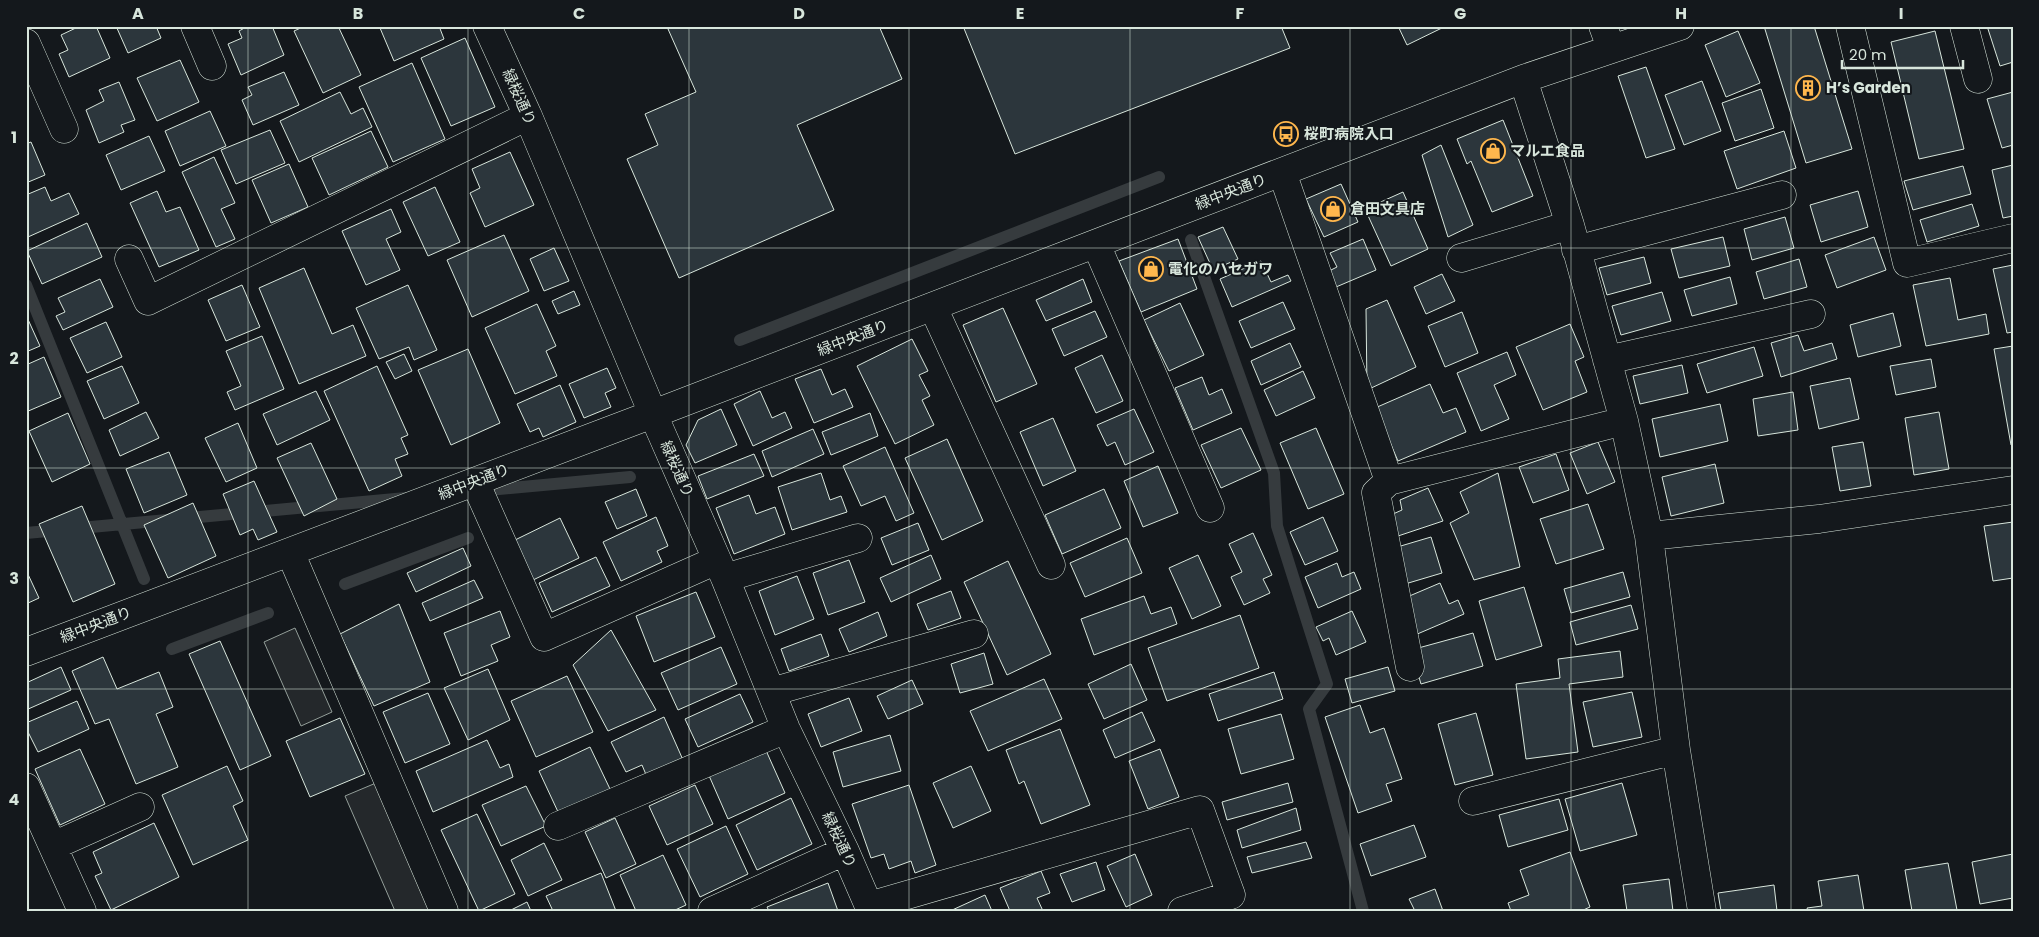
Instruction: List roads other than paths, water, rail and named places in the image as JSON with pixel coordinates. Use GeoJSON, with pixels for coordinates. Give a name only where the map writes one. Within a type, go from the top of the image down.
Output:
{"type":"FeatureCollection","features":[{"type":"Feature","properties":{"kind":"street"},"geometry":{"type":"LineString","coordinates":[[195,26],[212,66]]}},
{"type":"Feature","properties":{"kind":"street","name":"緑桜通り"},"geometry":{"type":"LineString","coordinates":[[487,26],[528,116],[721,569],[786,729],[845,851],[870,908]]}},
{"type":"Feature","properties":{"kind":"street","name":"緑中央通り"},"geometry":{"type":"LineString","coordinates":[[26,652],[654,414],[1522,79],[1607,37],[1680,26]]}},
{"type":"Feature","properties":{"kind":"street"},"geometry":{"type":"LineString","coordinates":[[1850,26],[1908,263],[2013,238]]}},
{"type":"Feature","properties":{"kind":"street"},"geometry":{"type":"LineString","coordinates":[[1964,26],[1978,79]]}},
{"type":"Feature","properties":{"kind":"street"},"geometry":{"type":"LineString","coordinates":[[26,43],[64,129]]}},
{"type":"Feature","properties":{"kind":"street"},"geometry":{"type":"LineString","coordinates":[[1522,79],[1573,237],[1624,421],[1649,536],[1676,750],[1702,911]]}},
{"type":"Feature","properties":{"kind":"street"},"geometry":{"type":"LineString","coordinates":[[129,259],[148,301],[528,116]]}},
{"type":"Feature","properties":{"kind":"street"},"geometry":{"type":"LineString","coordinates":[[1282,172],[1389,481]]}},
{"type":"Feature","properties":{"kind":"street"},"geometry":{"type":"LineString","coordinates":[[1461,258],[1782,195]]}},
{"type":"Feature","properties":{"kind":"street"},"geometry":{"type":"LineString","coordinates":[[1096,244],[1210,508]]}},
{"type":"Feature","properties":{"kind":"street"},"geometry":{"type":"LineString","coordinates":[[933,307],[1051,565]]}},
{"type":"Feature","properties":{"kind":"street"},"geometry":{"type":"LineString","coordinates":[[1607,360],[1811,314]]}},
{"type":"Feature","properties":{"kind":"street"},"geometry":{"type":"LineString","coordinates":[[1410,668],[1376,493],[1389,481],[1624,421]]}},
{"type":"Feature","properties":{"kind":"street"},"geometry":{"type":"LineString","coordinates":[[475,482],[544,637],[721,569],[858,538]]}},
{"type":"Feature","properties":{"kind":"street"},"geometry":{"type":"LineString","coordinates":[[1649,536],[1819,519],[2013,490]]}},
{"type":"Feature","properties":{"kind":"street"},"geometry":{"type":"LineString","coordinates":[[290,552],[444,911]]}},
{"type":"Feature","properties":{"kind":"street"},"geometry":{"type":"LineString","coordinates":[[771,692],[974,634]]}},
{"type":"Feature","properties":{"kind":"street"},"geometry":{"type":"LineString","coordinates":[[558,826],[786,729]]}},
{"type":"Feature","properties":{"kind":"street"},"geometry":{"type":"LineString","coordinates":[[1473,801],[1676,750]]}},
{"type":"Feature","properties":{"kind":"street"},"geometry":{"type":"LineString","coordinates":[[26,788],[82,911]]}},
{"type":"Feature","properties":{"kind":"street"},"geometry":{"type":"LineString","coordinates":[[53,846],[140,807]]}},
{"type":"Feature","properties":{"kind":"street"},"geometry":{"type":"LineString","coordinates":[[870,908],[1200,810],[1231,895],[1182,911]]}},
{"type":"Feature","properties":{"kind":"street"},"geometry":{"type":"LineString","coordinates":[[712,911],[845,851]]}},
{"type":"Feature","properties":{"kind":"waterway"},"geometry":{"type":"LineString","coordinates":[[740,340],[1159,177]]}},
{"type":"Feature","properties":{"kind":"waterway"},"geometry":{"type":"LineString","coordinates":[[1191,240],[1274,473],[1277,526],[1327,684],[1309,709],[1363,911]]}},
{"type":"Feature","properties":{"kind":"waterway"},"geometry":{"type":"LineString","coordinates":[[26,285],[144,579]]}},
{"type":"Feature","properties":{"kind":"waterway"},"geometry":{"type":"LineString","coordinates":[[478,491],[630,477]]}},
{"type":"Feature","properties":{"kind":"waterway"},"geometry":{"type":"LineString","coordinates":[[26,533],[406,498]]}},
{"type":"Feature","properties":{"kind":"waterway"},"geometry":{"type":"LineString","coordinates":[[345,584],[468,538]]}},
{"type":"Feature","properties":{"kind":"waterway"},"geometry":{"type":"LineString","coordinates":[[172,649],[268,613]]}},
{"type":"Feature","properties":{"kind":"place","name":"H’s Garden"},"geometry":{"type":"Point","coordinates":[1808,88]}},
{"type":"Feature","properties":{"kind":"place","name":"桜町病院入口"},"geometry":{"type":"Point","coordinates":[1286,134]}},
{"type":"Feature","properties":{"kind":"place","name":"マルエ食品"},"geometry":{"type":"Point","coordinates":[1493,151]}},
{"type":"Feature","properties":{"kind":"place","name":"倉田文具店"},"geometry":{"type":"Point","coordinates":[1333,209]}},
{"type":"Feature","properties":{"kind":"place","name":"電化のハセガワ"},"geometry":{"type":"Point","coordinates":[1151,269]}}]}
